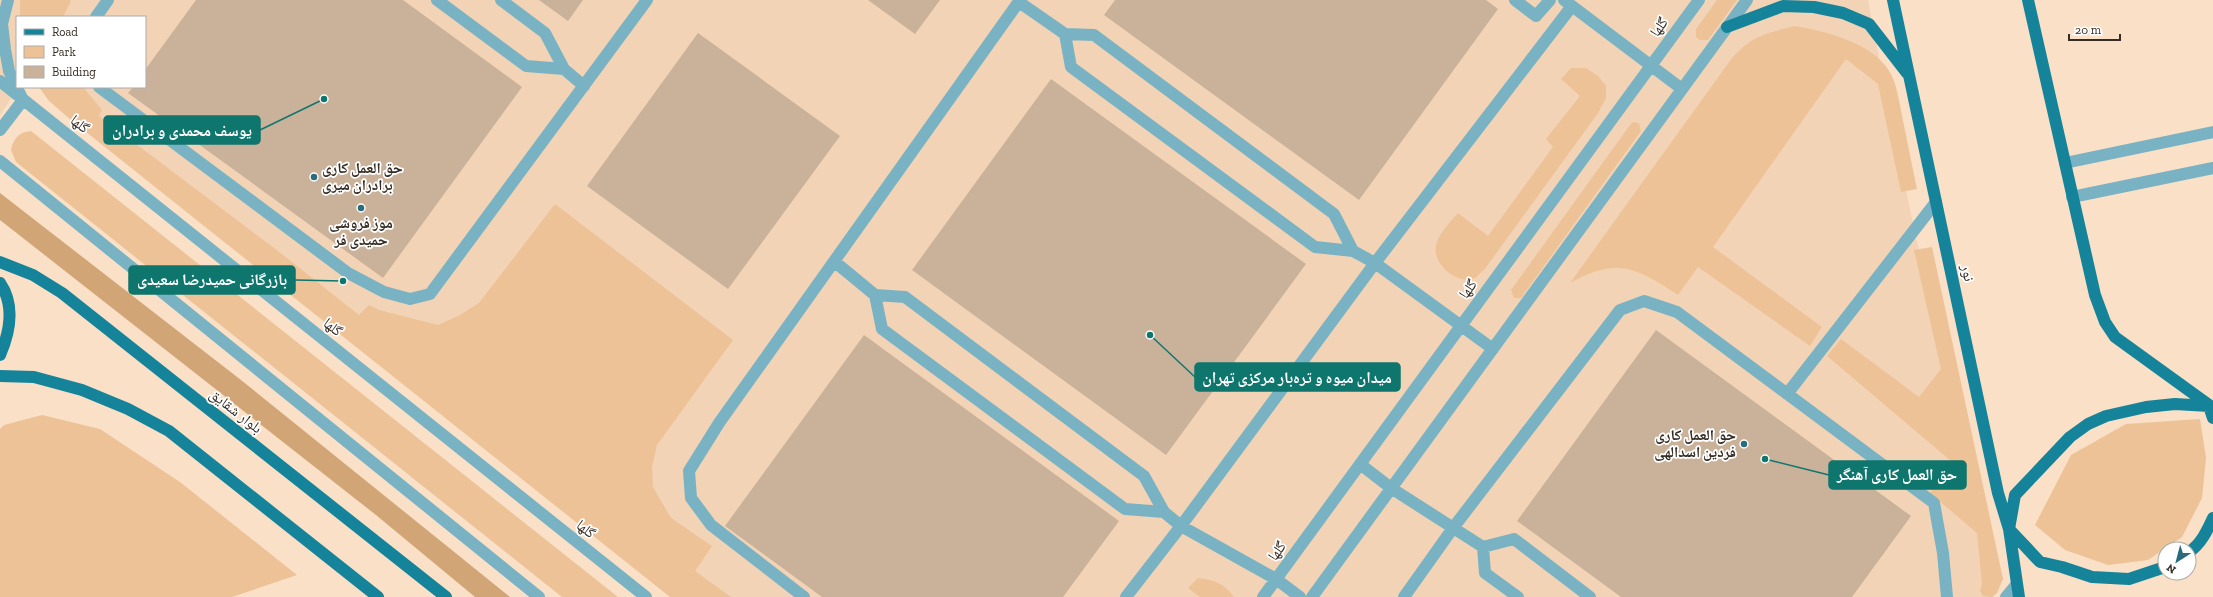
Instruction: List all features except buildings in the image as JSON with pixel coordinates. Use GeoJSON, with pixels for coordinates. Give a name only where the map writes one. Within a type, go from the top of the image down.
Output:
{"type":"FeatureCollection","features":[{"type":"Feature","properties":{"kind":"main road","name":"نور"},"geometry":{"type":"LineString","coordinates":[[1893,0],[1998,493],[2009,529],[2011,552],[2018,591]]}},
{"type":"Feature","properties":{"kind":"main road"},"geometry":{"type":"LineString","coordinates":[[2028,0],[2095,295],[2105,322],[2115,337],[2131,350],[2211,407],[2213,418]]}},
{"type":"Feature","properties":{"kind":"main road"},"geometry":{"type":"LineString","coordinates":[[1728,27],[1783,6],[1814,7],[1843,13],[1868,24],[1909,76]]}},
{"type":"Feature","properties":{"kind":"main road","name":"بلوار شقایق"},"geometry":{"type":"LineString","coordinates":[[0,262],[33,275],[62,293],[446,597]]}},
{"type":"Feature","properties":{"kind":"main road"},"geometry":{"type":"LineString","coordinates":[[0,283],[10,311],[8,335],[0,355]]}},
{"type":"Feature","properties":{"kind":"main road"},"geometry":{"type":"LineString","coordinates":[[0,376],[34,377],[82,390],[128,409],[168,431],[378,597]]}},
{"type":"Feature","properties":{"kind":"main road"},"geometry":{"type":"LineString","coordinates":[[2157,570],[2129,579],[2092,577],[2062,567],[2040,562],[2009,529],[2015,495],[2070,437],[2088,424],[2106,416],[2146,407],[2176,404],[2211,407]]}},
{"type":"Feature","properties":{"kind":"main road"},"geometry":{"type":"LineString","coordinates":[[2197,543],[2202,538],[2213,518]]}},
{"type":"Feature","properties":{"kind":"street"},"geometry":{"type":"LineString","coordinates":[[8,0],[2,24],[9,71],[16,86]]}},
{"type":"Feature","properties":{"kind":"street"},"geometry":{"type":"LineString","coordinates":[[97,16],[108,0]]}},
{"type":"Feature","properties":{"kind":"street"},"geometry":{"type":"LineString","coordinates":[[437,0],[526,66],[564,70]]}},
{"type":"Feature","properties":{"kind":"street"},"geometry":{"type":"LineString","coordinates":[[501,0],[545,33],[564,70],[584,86]]}},
{"type":"Feature","properties":{"kind":"street"},"geometry":{"type":"LineString","coordinates":[[100,88],[348,273],[384,292],[410,299],[430,294],[648,0]]}},
{"type":"Feature","properties":{"kind":"street"},"geometry":{"type":"LineString","coordinates":[[1515,0],[1536,16],[1550,0]]}},
{"type":"Feature","properties":{"kind":"street","name":"گلها"},"geometry":{"type":"LineString","coordinates":[[1263,597],[1699,0]]}},
{"type":"Feature","properties":{"kind":"street"},"geometry":{"type":"LineString","coordinates":[[1312,597],[1747,0]]}},
{"type":"Feature","properties":{"kind":"street"},"geometry":{"type":"LineString","coordinates":[[804,597],[711,525],[691,498],[689,471],[719,423],[1020,1],[1065,34],[1094,36],[1334,214],[1353,251]]}},
{"type":"Feature","properties":{"kind":"street"},"geometry":{"type":"LineString","coordinates":[[1126,597],[1182,526],[1568,3],[1682,89]]}},
{"type":"Feature","properties":{"kind":"street"},"geometry":{"type":"LineString","coordinates":[[1065,34],[1071,67],[1315,247],[1353,251],[1375,263],[1493,349]]}},
{"type":"Feature","properties":{"kind":"street","name":"گلها"},"geometry":{"type":"LineString","coordinates":[[0,81],[646,597]]}},
{"type":"Feature","properties":{"kind":"street"},"geometry":{"type":"LineString","coordinates":[[0,130],[23,100],[17,88]]}},
{"type":"Feature","properties":{"kind":"street"},"geometry":{"type":"LineString","coordinates":[[2065,162],[2213,132]]}},
{"type":"Feature","properties":{"kind":"street"},"geometry":{"type":"LineString","coordinates":[[0,161],[540,597]]}},
{"type":"Feature","properties":{"kind":"street"},"geometry":{"type":"LineString","coordinates":[[2072,197],[2213,168]]}},
{"type":"Feature","properties":{"kind":"street"},"geometry":{"type":"LineString","coordinates":[[1787,394],[1936,202]]}},
{"type":"Feature","properties":{"kind":"street"},"geometry":{"type":"LineString","coordinates":[[835,262],[875,295],[905,297],[1144,476],[1164,512],[1182,526],[1276,579],[1300,597]]}},
{"type":"Feature","properties":{"kind":"street"},"geometry":{"type":"LineString","coordinates":[[875,295],[882,328],[1125,508],[1164,512]]}},
{"type":"Feature","properties":{"kind":"street"},"geometry":{"type":"LineString","coordinates":[[1404,597],[1453,528],[1620,310],[1644,300],[1677,312],[1934,503],[1943,552],[1947,597]]}},
{"type":"Feature","properties":{"kind":"street"},"geometry":{"type":"LineString","coordinates":[[1360,464],[1391,488],[1483,547],[1514,539],[1590,597]]}},
{"type":"Feature","properties":{"kind":"street"},"geometry":{"type":"LineString","coordinates":[[1483,547],[1485,573],[1518,597]]}},
{"type":"Feature","properties":{"kind":"street"},"geometry":{"type":"LineString","coordinates":[[2006,597],[2018,591]]}},
{"type":"Feature","properties":{"kind":"shaded area"},"geometry":{"type":"Polygon","coordinates":[[[0,0],[1868,0],[1892,126],[1994,597],[690,597],[54,88],[146,88],[146,16],[16,16],[16,88],[18,88],[0,115],[0,0]]]}},
{"type":"Feature","properties":{"kind":"shaded area"},"geometry":{"type":"Polygon","coordinates":[[[0,193],[241,380],[510,597],[475,597],[376,515],[0,220],[0,193]]]}},
{"type":"Feature","properties":{"kind":"green space"},"geometry":{"type":"Polygon","coordinates":[[[20,0],[71,1],[64,16],[20,16],[20,0]]]}},
{"type":"Feature","properties":{"kind":"green space"},"geometry":{"type":"Polygon","coordinates":[[[1717,0],[1737,0],[1708,40],[1700,40],[1696,37],[1696,29],[1717,0]]]}},
{"type":"Feature","properties":{"kind":"green space"},"geometry":{"type":"Polygon","coordinates":[[[1795,26],[1822,32],[1850,41],[1875,55],[1885,65],[1892,76],[1897,92],[1917,189],[1901,192],[1878,84],[1846,59],[1713,247],[1822,327],[1810,346],[1698,267],[1678,295],[1638,272],[1626,269],[1613,268],[1600,270],[1570,283],[1732,58],[1746,45],[1760,36],[1795,26]]]}},
{"type":"Feature","properties":{"kind":"green space"},"geometry":{"type":"Polygon","coordinates":[[[1571,68],[1586,68],[1598,76],[1606,86],[1606,98],[1598,113],[1484,270],[1475,278],[1468,280],[1454,276],[1442,266],[1438,260],[1436,246],[1439,237],[1458,213],[1488,236],[1553,147],[1546,139],[1580,96],[1561,79],[1571,68]]]}},
{"type":"Feature","properties":{"kind":"green space"},"geometry":{"type":"Polygon","coordinates":[[[40,88],[84,88],[102,110],[99,116],[278,251],[359,315],[369,305],[379,310],[438,325],[460,315],[479,303],[555,204],[733,340],[657,445],[652,467],[653,487],[671,518],[712,546],[695,571],[731,597],[670,597],[49,101],[40,88]]]}},
{"type":"Feature","properties":{"kind":"green space"},"geometry":{"type":"Polygon","coordinates":[[[1633,122],[1639,123],[1641,131],[1521,298],[1514,298],[1511,290],[1633,122]]]}},
{"type":"Feature","properties":{"kind":"green space"},"geometry":{"type":"Polygon","coordinates":[[[31,131],[618,597],[562,597],[16,162],[11,150],[13,143],[17,137],[23,133],[31,131]]]}},
{"type":"Feature","properties":{"kind":"green space"},"geometry":{"type":"Polygon","coordinates":[[[1932,247],[2003,579],[1997,593],[1992,597],[1983,596],[1980,591],[1982,584],[1977,533],[1930,493],[1951,461],[1827,356],[1841,339],[1919,397],[1941,369],[1914,250],[1932,247]]]}},
{"type":"Feature","properties":{"kind":"green space"},"geometry":{"type":"Polygon","coordinates":[[[42,415],[100,429],[180,482],[297,575],[232,597],[0,597],[0,429],[4,425],[42,415]]]}},
{"type":"Feature","properties":{"kind":"green space"},"geometry":{"type":"Polygon","coordinates":[[[2200,419],[2206,458],[2202,498],[2182,537],[2176,541],[2157,541],[2157,554],[2148,560],[2108,565],[2065,550],[2035,525],[2071,455],[2126,424],[2200,419]]]}},
{"type":"Feature","properties":{"kind":"green space"},"geometry":{"type":"Polygon","coordinates":[[[1198,578],[1222,585],[1234,597],[1200,597],[1188,588],[1198,578]]]}},
{"type":"Feature","properties":{"kind":"place","name":"یوسف محمدی و برادران"},"geometry":{"type":"Point","coordinates":[324,99]}},
{"type":"Feature","properties":{"kind":"place","name":"حق العمل کاری برادران میری"},"geometry":{"type":"Point","coordinates":[314,177]}},
{"type":"Feature","properties":{"kind":"place","name":"موز فروشی حمیدی فر"},"geometry":{"type":"Point","coordinates":[361,208]}},
{"type":"Feature","properties":{"kind":"place","name":"بازرگانی حمیدرضا سعیدی"},"geometry":{"type":"Point","coordinates":[343,281]}},
{"type":"Feature","properties":{"kind":"place","name":"میدان میوه و تره‌بار مرکزی تهران"},"geometry":{"type":"Point","coordinates":[1150,335]}},
{"type":"Feature","properties":{"kind":"place","name":"حق العمل کاری فردین اسدالهی"},"geometry":{"type":"Point","coordinates":[1744,444]}},
{"type":"Feature","properties":{"kind":"place","name":"حق العمل کاری آهنگر"},"geometry":{"type":"Point","coordinates":[1765,459]}}]}
